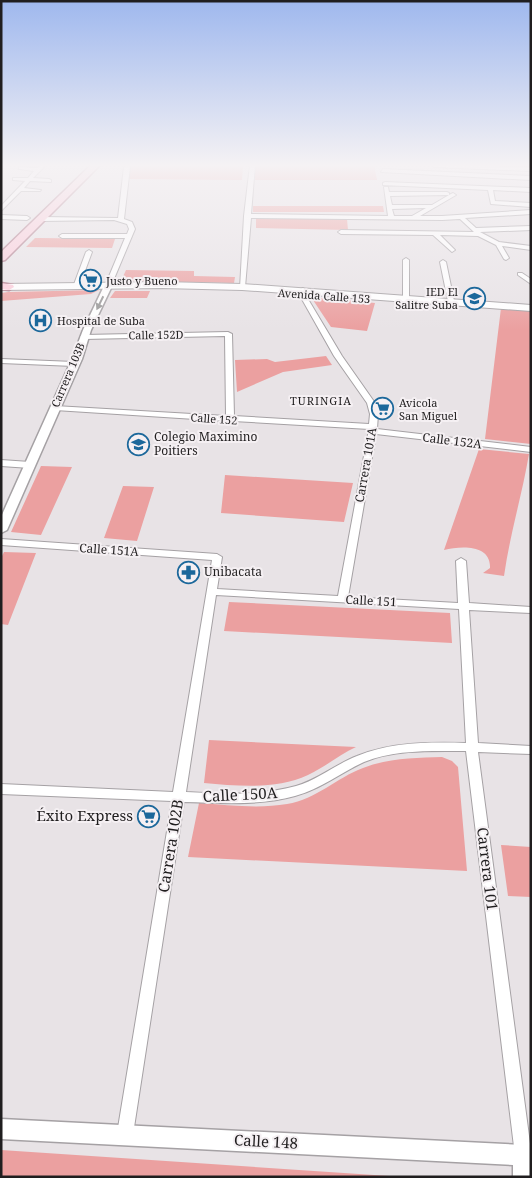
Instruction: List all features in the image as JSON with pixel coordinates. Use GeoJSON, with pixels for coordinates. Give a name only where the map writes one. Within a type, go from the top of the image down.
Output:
{"type":"FeatureCollection","features":[{"type":"Feature","properties":{"kind":"main road"},"geometry":{"type":"LineString","coordinates":[[15,230],[25,220]]}},
{"type":"Feature","properties":{"kind":"main road"},"geometry":{"type":"LineString","coordinates":[[1,258],[40,220]]}},
{"type":"Feature","properties":{"kind":"main road","name":"Avenida Calle 153"},"geometry":{"type":"LineString","coordinates":[[162,285],[184,289],[303,292],[531,308]]}},
{"type":"Feature","properties":{"kind":"main road","name":"Avenida Calle 153"},"geometry":{"type":"LineString","coordinates":[[3,287],[242,286],[451,305],[486,305]]}},
{"type":"Feature","properties":{"kind":"street"},"geometry":{"type":"LineString","coordinates":[[62,236],[129,236],[132,225],[123,220]]}},
{"type":"Feature","properties":{"kind":"street"},"geometry":{"type":"LineString","coordinates":[[242,286],[248,220]]}},
{"type":"Feature","properties":{"kind":"street"},"geometry":{"type":"LineString","coordinates":[[464,220],[477,232],[498,244],[531,248]]}},
{"type":"Feature","properties":{"kind":"street"},"geometry":{"type":"LineString","coordinates":[[341,232],[434,234],[531,228]]}},
{"type":"Feature","properties":{"kind":"street"},"geometry":{"type":"LineString","coordinates":[[434,234],[452,250]]}},
{"type":"Feature","properties":{"kind":"street","name":"Carrera 103B"},"geometry":{"type":"LineString","coordinates":[[1,530],[7,506],[30,465],[129,236]]}},
{"type":"Feature","properties":{"kind":"street"},"geometry":{"type":"LineString","coordinates":[[498,244],[506,258]]}},
{"type":"Feature","properties":{"kind":"street"},"geometry":{"type":"LineString","coordinates":[[76,287],[89,252]]}},
{"type":"Feature","properties":{"kind":"street"},"geometry":{"type":"LineString","coordinates":[[406,260],[406,298]]}},
{"type":"Feature","properties":{"kind":"street"},"geometry":{"type":"LineString","coordinates":[[443,262],[451,301]]}},
{"type":"Feature","properties":{"kind":"street"},"geometry":{"type":"LineString","coordinates":[[520,274],[531,282]]}},
{"type":"Feature","properties":{"kind":"street","name":"Carrera 101A"},"geometry":{"type":"LineString","coordinates":[[303,292],[338,356],[370,403],[374,414],[343,599]]}},
{"type":"Feature","properties":{"kind":"street","name":"Calle 152D"},"geometry":{"type":"LineString","coordinates":[[86,333],[228,334],[230,420]]}},
{"type":"Feature","properties":{"kind":"street"},"geometry":{"type":"LineString","coordinates":[[1,361],[74,364]]}},
{"type":"Feature","properties":{"kind":"street"},"geometry":{"type":"LineString","coordinates":[[8,370],[13,362]]}},
{"type":"Feature","properties":{"kind":"street","name":"Calle 152"},"geometry":{"type":"LineString","coordinates":[[55,408],[373,429]]}},
{"type":"Feature","properties":{"kind":"street","name":"Calle 152A"},"geometry":{"type":"LineString","coordinates":[[373,429],[531,450]]}},
{"type":"Feature","properties":{"kind":"street"},"geometry":{"type":"LineString","coordinates":[[1,463],[30,465]]}},
{"type":"Feature","properties":{"kind":"street","name":"Calle 151A"},"geometry":{"type":"LineString","coordinates":[[1,542],[217,557]]}},
{"type":"Feature","properties":{"kind":"street","name":"Carrera 102B"},"geometry":{"type":"LineString","coordinates":[[125,1134],[217,557]]}},
{"type":"Feature","properties":{"kind":"street","name":"Carrera 101"},"geometry":{"type":"LineString","coordinates":[[461,561],[472,748],[527,1155],[524,1177]]}},
{"type":"Feature","properties":{"kind":"street","name":"Calle 151"},"geometry":{"type":"LineString","coordinates":[[212,592],[531,610]]}},
{"type":"Feature","properties":{"kind":"street","name":"Calle 150A"},"geometry":{"type":"LineString","coordinates":[[1,789],[228,799],[265,797],[292,792],[315,784],[364,757],[375,754],[406,749],[472,748],[531,750]]}},
{"type":"Feature","properties":{"kind":"street","name":"Calle 148"},"geometry":{"type":"LineString","coordinates":[[1,1129],[527,1155]]}},
{"type":"Feature","properties":{"kind":"shaded area"},"geometry":{"type":"Polygon","coordinates":[[[256,220],[347,220],[348,230],[256,228],[256,220]]]}},
{"type":"Feature","properties":{"kind":"shaded area"},"geometry":{"type":"Polygon","coordinates":[[[35,238],[115,239],[112,248],[26,247],[35,238]]]}},
{"type":"Feature","properties":{"kind":"shaded area"},"geometry":{"type":"Polygon","coordinates":[[[126,270],[194,271],[194,276],[235,277],[234,283],[121,281],[126,270]]]}},
{"type":"Feature","properties":{"kind":"shaded area"},"geometry":{"type":"Polygon","coordinates":[[[99,290],[91,294],[1,301],[1,293],[8,292],[99,290]]]}},
{"type":"Feature","properties":{"kind":"shaded area"},"geometry":{"type":"Polygon","coordinates":[[[115,291],[150,291],[147,298],[110,298],[115,291]]]}},
{"type":"Feature","properties":{"kind":"shaded area"},"geometry":{"type":"Polygon","coordinates":[[[311,297],[375,303],[367,331],[331,327],[311,297]]]}},
{"type":"Feature","properties":{"kind":"shaded area"},"geometry":{"type":"Polygon","coordinates":[[[501,308],[531,311],[531,444],[485,439],[501,308]]]}},
{"type":"Feature","properties":{"kind":"shaded area"},"geometry":{"type":"Polygon","coordinates":[[[326,356],[332,365],[283,372],[237,392],[235,360],[267,359],[275,362],[326,356]]]}},
{"type":"Feature","properties":{"kind":"shaded area"},"geometry":{"type":"Polygon","coordinates":[[[479,449],[529,454],[504,576],[483,573],[490,568],[489,560],[486,554],[474,548],[444,550],[479,449]]]}},
{"type":"Feature","properties":{"kind":"shaded area"},"geometry":{"type":"Polygon","coordinates":[[[41,466],[72,467],[41,535],[11,532],[41,466]]]}},
{"type":"Feature","properties":{"kind":"shaded area"},"geometry":{"type":"Polygon","coordinates":[[[225,475],[353,483],[344,522],[221,513],[225,475]]]}},
{"type":"Feature","properties":{"kind":"shaded area"},"geometry":{"type":"Polygon","coordinates":[[[123,486],[154,487],[137,541],[104,538],[123,486]]]}},
{"type":"Feature","properties":{"kind":"shaded area"},"geometry":{"type":"Polygon","coordinates":[[[4,552],[36,553],[8,625],[1,624],[1,558],[4,552]]]}},
{"type":"Feature","properties":{"kind":"shaded area"},"geometry":{"type":"Polygon","coordinates":[[[229,602],[450,613],[452,643],[224,631],[229,602]]]}},
{"type":"Feature","properties":{"kind":"shaded area"},"geometry":{"type":"Polygon","coordinates":[[[209,740],[356,747],[314,772],[296,780],[257,786],[230,785],[204,783],[209,740]]]}},
{"type":"Feature","properties":{"kind":"shaded area"},"geometry":{"type":"Polygon","coordinates":[[[442,757],[452,761],[458,767],[467,871],[188,857],[199,803],[232,806],[287,804],[308,798],[353,772],[382,762],[442,757]]]}},
{"type":"Feature","properties":{"kind":"shaded area"},"geometry":{"type":"Polygon","coordinates":[[[501,845],[531,847],[531,897],[508,896],[501,845]]]}},
{"type":"Feature","properties":{"kind":"shaded area"},"geometry":{"type":"Polygon","coordinates":[[[1,1150],[404,1177],[1,1177],[1,1150]]]}},
{"type":"Feature","properties":{"kind":"place","name":"Justo y Bueno"},"geometry":{"type":"Point","coordinates":[90,281]}},
{"type":"Feature","properties":{"kind":"place","name":"IED El Salitre Suba"},"geometry":{"type":"Point","coordinates":[474,298]}},
{"type":"Feature","properties":{"kind":"place","name":"Hospital de Suba"},"geometry":{"type":"Point","coordinates":[41,321]}},
{"type":"Feature","properties":{"kind":"place","name":"Avicola San Miguel"},"geometry":{"type":"Point","coordinates":[383,409]}},
{"type":"Feature","properties":{"kind":"place","name":"Colegio Maximino Poitiers"},"geometry":{"type":"Point","coordinates":[138,444]}},
{"type":"Feature","properties":{"kind":"place","name":"Unibacata"},"geometry":{"type":"Point","coordinates":[188,572]}},
{"type":"Feature","properties":{"kind":"place","name":"Éxito Express"},"geometry":{"type":"Point","coordinates":[149,816]}},
{"type":"Feature","properties":{"kind":"district","name":"TURINGIA"},"geometry":{"type":"Point","coordinates":[321,401]}}]}
